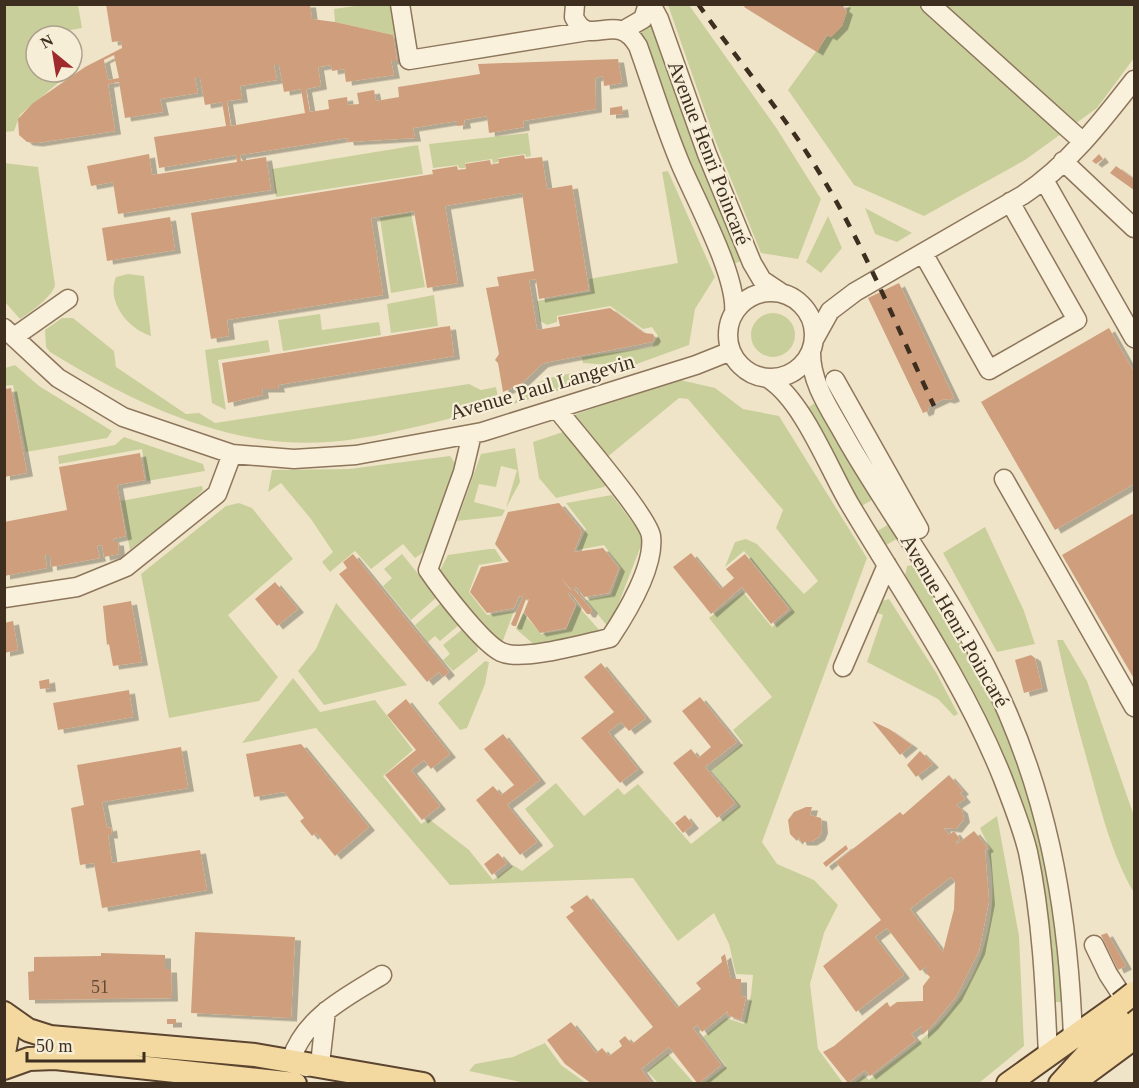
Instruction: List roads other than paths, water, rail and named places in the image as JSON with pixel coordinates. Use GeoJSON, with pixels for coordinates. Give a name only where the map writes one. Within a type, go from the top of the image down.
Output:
{"type":"FeatureCollection","features":[{"type":"Feature","properties":{"kind":"main road"},"geometry":{"type":"LineString","coordinates":[[4,1013],[28,1030],[50,1036],[291,1059],[423,1083]]}},
{"type":"Feature","properties":{"kind":"main road"},"geometry":{"type":"LineString","coordinates":[[1008,1083],[1073,1038],[1130,1019]]}},
{"type":"Feature","properties":{"kind":"main road"},"geometry":{"type":"LineString","coordinates":[[1048,1055],[1061,1081],[1130,1019]]}},
{"type":"Feature","properties":{"kind":"main road"},"geometry":{"type":"LineString","coordinates":[[1096,1083],[1130,1019]]}},
{"type":"Feature","properties":{"kind":"main road"},"geometry":{"type":"LineString","coordinates":[[4,1020],[7,1036],[4,1053]]}},
{"type":"Feature","properties":{"kind":"main road","name":"Avenue Henri Poincaré"},"geometry":{"type":"LineString","coordinates":[[1061,1081],[1073,1038]]}},
{"type":"Feature","properties":{"kind":"main road"},"geometry":{"type":"LineString","coordinates":[[4,1068],[29,1059],[55,1058],[295,1083]]}},
{"type":"Feature","properties":{"kind":"street"},"geometry":{"type":"LineString","coordinates":[[400,4],[409,60],[588,31],[624,30]]}},
{"type":"Feature","properties":{"kind":"street"},"geometry":{"type":"LineString","coordinates":[[575,4],[574,17],[577,24],[588,31]]}},
{"type":"Feature","properties":{"kind":"street","name":"Avenue Henri Poincaré"},"geometry":{"type":"LineString","coordinates":[[624,30],[643,19],[649,4]]}},
{"type":"Feature","properties":{"kind":"street","name":"Avenue Henri Poincaré"},"geometry":{"type":"LineString","coordinates":[[649,4],[659,19],[707,154],[752,263],[762,280],[780,292]]}},
{"type":"Feature","properties":{"kind":"street"},"geometry":{"type":"LineString","coordinates":[[930,4],[1082,141]]}},
{"type":"Feature","properties":{"kind":"street","name":"Avenue Henri Poincaré"},"geometry":{"type":"LineString","coordinates":[[624,30],[630,33],[638,46],[679,161],[726,271],[734,296],[734,313]]}},
{"type":"Feature","properties":{"kind":"street"},"geometry":{"type":"LineString","coordinates":[[855,292],[819,304],[799,301],[780,292],[756,294],[743,302],[734,313],[728,332],[731,351],[746,370],[769,378],[794,372],[813,346],[819,326],[830,311],[855,292],[1044,180],[1082,141],[1134,80]]}},
{"type":"Feature","properties":{"kind":"street"},"geometry":{"type":"LineString","coordinates":[[1063,161],[1134,228]]}},
{"type":"Feature","properties":{"kind":"street"},"geometry":{"type":"LineString","coordinates":[[1044,180],[1134,338]]}},
{"type":"Feature","properties":{"kind":"street"},"geometry":{"type":"LineString","coordinates":[[923,253],[989,370],[1077,320],[1010,202]]}},
{"type":"Feature","properties":{"kind":"street"},"geometry":{"type":"LineString","coordinates":[[9,332],[68,299]]}},
{"type":"Feature","properties":{"kind":"street"},"geometry":{"type":"LineString","coordinates":[[799,301],[811,318],[813,346]]}},
{"type":"Feature","properties":{"kind":"street","name":"Avenue Paul Langevin"},"geometry":{"type":"LineString","coordinates":[[9,332],[58,378],[123,417],[232,454],[294,459],[336,457],[472,434],[696,365],[731,351]]}},
{"type":"Feature","properties":{"kind":"street","name":"Avenue Henri Poincaré"},"geometry":{"type":"LineString","coordinates":[[813,346],[812,372],[819,389],[869,479],[973,643],[1022,746],[1042,805],[1059,880],[1068,953],[1073,1038]]}},
{"type":"Feature","properties":{"kind":"street","name":"Avenue Henri Poincaré"},"geometry":{"type":"LineString","coordinates":[[769,378],[794,404],[887,565],[960,685],[995,760],[1028,851],[1037,910],[1048,1055]]}},
{"type":"Feature","properties":{"kind":"street","name":"Avenue Henri Poincaré"},"geometry":{"type":"LineString","coordinates":[[835,380],[919,529]]}},
{"type":"Feature","properties":{"kind":"street"},"geometry":{"type":"LineString","coordinates":[[472,434],[463,472],[428,570],[487,641],[502,653],[530,655],[610,638],[630,608],[649,554],[651,536],[646,523],[557,409]]}},
{"type":"Feature","properties":{"kind":"street"},"geometry":{"type":"LineString","coordinates":[[4,598],[77,587],[126,567],[211,500],[220,487],[232,454]]}},
{"type":"Feature","properties":{"kind":"street"},"geometry":{"type":"LineString","coordinates":[[1004,479],[1134,707]]}},
{"type":"Feature","properties":{"kind":"street"},"geometry":{"type":"LineString","coordinates":[[843,667],[887,565]]}},
{"type":"Feature","properties":{"kind":"street"},"geometry":{"type":"LineString","coordinates":[[1094,945],[1130,1019]]}},
{"type":"Feature","properties":{"kind":"street"},"geometry":{"type":"LineString","coordinates":[[291,1059],[295,1047],[314,1020],[382,975]]}},
{"type":"Feature","properties":{"kind":"street"},"geometry":{"type":"LineString","coordinates":[[248,1078],[320,1064],[326,1011]]}},
{"type":"Feature","properties":{"kind":"railway"},"geometry":{"type":"LineString","coordinates":[[698,4],[814,164],[848,222],[934,406]]}}]}
